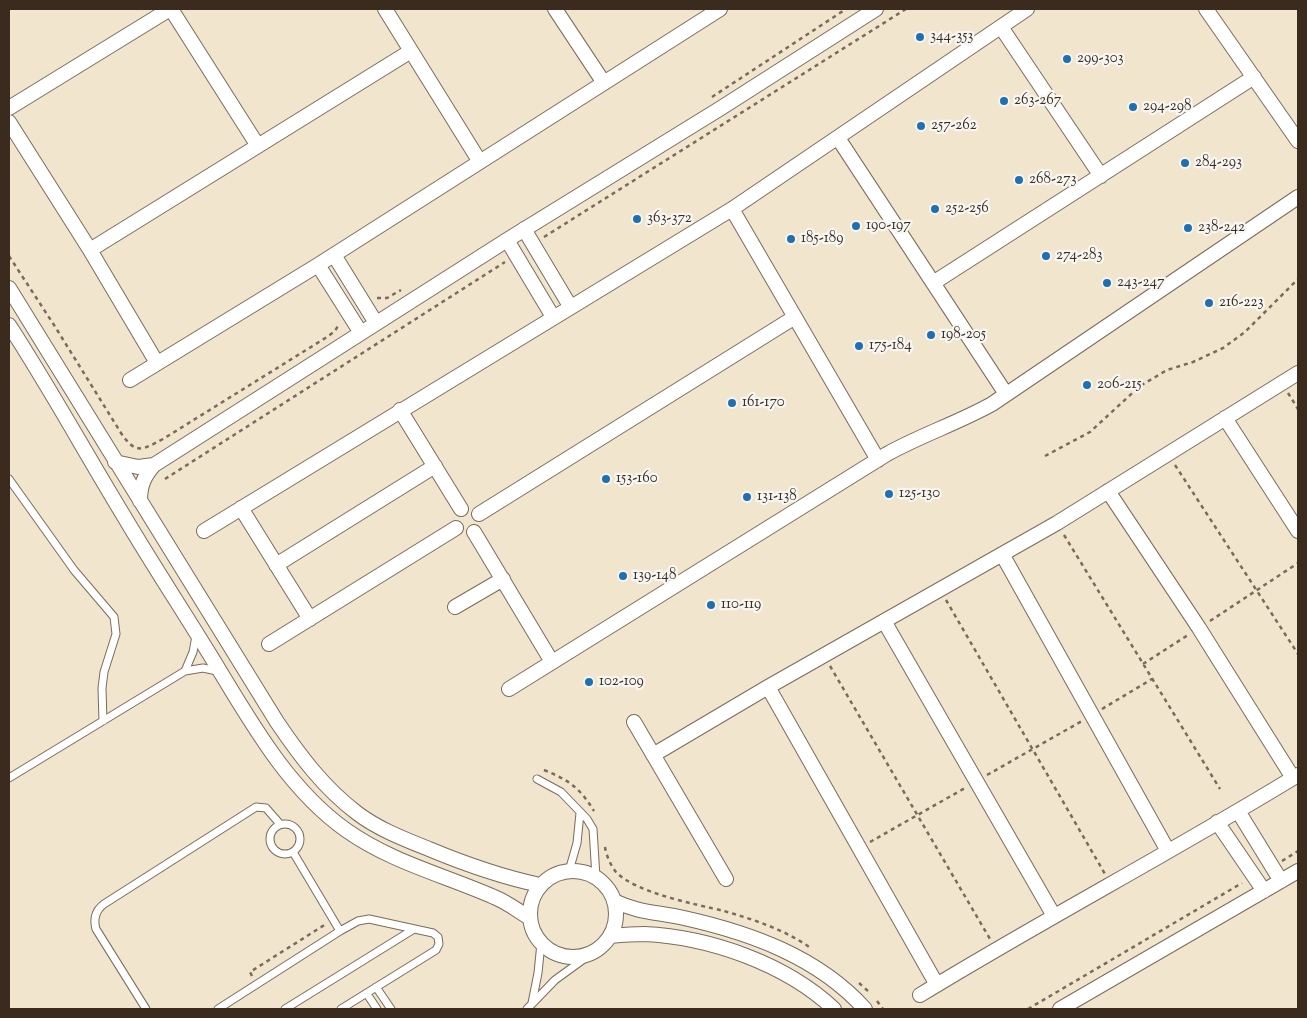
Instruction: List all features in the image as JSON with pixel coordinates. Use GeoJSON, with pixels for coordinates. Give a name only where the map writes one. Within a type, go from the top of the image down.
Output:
{"type":"FeatureCollection","features":[{"type":"Feature","properties":{"kind":"street"},"geometry":{"type":"LineString","coordinates":[[9,108],[170,9],[258,146]]}},
{"type":"Feature","properties":{"kind":"street"},"geometry":{"type":"LineString","coordinates":[[385,9],[480,162]]}},
{"type":"Feature","properties":{"kind":"street"},"geometry":{"type":"LineString","coordinates":[[555,9],[604,83]]}},
{"type":"Feature","properties":{"kind":"street"},"geometry":{"type":"LineString","coordinates":[[130,380],[334,255],[720,9]]}},
{"type":"Feature","properties":{"kind":"street"},"geometry":{"type":"LineString","coordinates":[[140,501],[144,478],[154,465],[524,229],[721,108],[876,9]]}},
{"type":"Feature","properties":{"kind":"street"},"geometry":{"type":"LineString","coordinates":[[204,531],[570,306],[732,209],[1027,9]]}},
{"type":"Feature","properties":{"kind":"street"},"geometry":{"type":"LineString","coordinates":[[1206,9],[1298,141]]}},
{"type":"Feature","properties":{"kind":"street"},"geometry":{"type":"LineString","coordinates":[[1001,26],[1101,176]]}},
{"type":"Feature","properties":{"kind":"street"},"geometry":{"type":"LineString","coordinates":[[90,250],[411,51]]}},
{"type":"Feature","properties":{"kind":"street"},"geometry":{"type":"LineString","coordinates":[[933,283],[1254,77]]}},
{"type":"Feature","properties":{"kind":"street"},"geometry":{"type":"LineString","coordinates":[[9,122],[90,250],[157,363]]}},
{"type":"Feature","properties":{"kind":"street"},"geometry":{"type":"LineString","coordinates":[[838,138],[1006,394]]}},
{"type":"Feature","properties":{"kind":"street"},"geometry":{"type":"LineString","coordinates":[[509,689],[878,460],[915,440],[962,420],[1006,394],[1298,196]]}},
{"type":"Feature","properties":{"kind":"street"},"geometry":{"type":"LineString","coordinates":[[732,209],[878,460]]}},
{"type":"Feature","properties":{"kind":"street"},"geometry":{"type":"LineString","coordinates":[[524,229],[570,306]]}},
{"type":"Feature","properties":{"kind":"street"},"geometry":{"type":"LineString","coordinates":[[507,240],[553,317]]}},
{"type":"Feature","properties":{"kind":"street"},"geometry":{"type":"LineString","coordinates":[[334,255],[376,323]]}},
{"type":"Feature","properties":{"kind":"street"},"geometry":{"type":"LineString","coordinates":[[318,265],[361,333]]}},
{"type":"Feature","properties":{"kind":"street"},"geometry":{"type":"LineString","coordinates":[[9,288],[277,722],[305,762],[331,790],[358,814],[412,842],[512,879],[540,885]]}},
{"type":"Feature","properties":{"kind":"street"},"geometry":{"type":"LineString","coordinates":[[479,514],[795,317]]}},
{"type":"Feature","properties":{"kind":"street"},"geometry":{"type":"LineString","coordinates":[[9,325],[126,520],[221,673],[261,736],[289,775],[317,806],[345,830],[377,849],[405,863],[497,898],[530,918]]}},
{"type":"Feature","properties":{"kind":"street"},"geometry":{"type":"LineString","coordinates":[[653,755],[768,686],[1057,523],[1298,373]]}},
{"type":"Feature","properties":{"kind":"street"},"geometry":{"type":"LineString","coordinates":[[400,410],[461,509]]}},
{"type":"Feature","properties":{"kind":"street"},"geometry":{"type":"LineString","coordinates":[[1225,418],[1298,531]]}},
{"type":"Feature","properties":{"kind":"street"},"geometry":{"type":"LineString","coordinates":[[116,462],[138,467],[154,465]]}},
{"type":"Feature","properties":{"kind":"street"},"geometry":{"type":"LineString","coordinates":[[276,565],[435,466]]}},
{"type":"Feature","properties":{"kind":"street"},"geometry":{"type":"LineString","coordinates":[[920,995],[1296,776],[1108,492]]}},
{"type":"Feature","properties":{"kind":"street"},"geometry":{"type":"LineString","coordinates":[[469,507],[479,514],[481,518],[480,526],[474,532],[467,534],[456,528],[455,516],[461,509],[469,507]]}},
{"type":"Feature","properties":{"kind":"street"},"geometry":{"type":"LineString","coordinates":[[241,508],[310,620]]}},
{"type":"Feature","properties":{"kind":"street"},"geometry":{"type":"LineString","coordinates":[[269,644],[456,528]]}},
{"type":"Feature","properties":{"kind":"street"},"geometry":{"type":"LineString","coordinates":[[474,532],[552,662]]}},
{"type":"Feature","properties":{"kind":"street"},"geometry":{"type":"LineString","coordinates":[[1002,554],[1168,852]]}},
{"type":"Feature","properties":{"kind":"street"},"geometry":{"type":"LineString","coordinates":[[455,607],[503,579]]}},
{"type":"Feature","properties":{"kind":"street"},"geometry":{"type":"LineString","coordinates":[[884,621],[1054,916]]}},
{"type":"Feature","properties":{"kind":"street"},"geometry":{"type":"LineString","coordinates":[[768,686],[937,984]]}},
{"type":"Feature","properties":{"kind":"street"},"geometry":{"type":"LineString","coordinates":[[634,722],[726,879]]}},
{"type":"Feature","properties":{"kind":"street"},"geometry":{"type":"LineString","coordinates":[[1238,811],[1281,881]]}},
{"type":"Feature","properties":{"kind":"street"},"geometry":{"type":"LineString","coordinates":[[1217,822],[1264,891]]}},
{"type":"Feature","properties":{"kind":"street"},"geometry":{"type":"LineString","coordinates":[[569,871],[578,871],[596,877],[610,892],[614,901],[615,925],[610,936],[603,945],[586,955],[566,956],[548,949],[541,943],[532,927],[530,918],[532,900],[540,885],[554,875],[569,871]]}},
{"type":"Feature","properties":{"kind":"street"},"geometry":{"type":"LineString","coordinates":[[1060,1009],[1298,871]]}},
{"type":"Feature","properties":{"kind":"street"},"geometry":{"type":"LineString","coordinates":[[614,901],[630,908],[713,925],[771,944],[823,973],[844,989],[865,1009]]}},
{"type":"Feature","properties":{"kind":"street"},"geometry":{"type":"LineString","coordinates":[[610,936],[643,934],[665,936],[706,944],[733,952],[784,973],[834,1009]]}},
{"type":"Feature","properties":{"kind":"lane"},"geometry":{"type":"LineString","coordinates":[[9,479],[74,570],[114,617],[116,634],[104,672],[102,688],[103,721]]}},
{"type":"Feature","properties":{"kind":"lane"},"geometry":{"type":"LineString","coordinates":[[185,671],[193,652],[196,632]]}},
{"type":"Feature","properties":{"kind":"lane"},"geometry":{"type":"LineString","coordinates":[[9,778],[185,671],[203,668],[213,669],[221,673]]}},
{"type":"Feature","properties":{"kind":"lane"},"geometry":{"type":"LineString","coordinates":[[537,779],[561,792],[587,819],[593,829],[596,877]]}},
{"type":"Feature","properties":{"kind":"lane"},"geometry":{"type":"LineString","coordinates":[[146,1009],[96,928],[94,919],[97,910],[256,807],[266,808],[280,824]]}},
{"type":"Feature","properties":{"kind":"lane"},"geometry":{"type":"LineString","coordinates":[[569,871],[577,843],[580,813]]}},
{"type":"Feature","properties":{"kind":"lane"},"geometry":{"type":"LineString","coordinates":[[290,824],[294,826],[300,835],[299,844],[292,852],[282,854],[271,845],[270,835],[275,826],[290,824]]}},
{"type":"Feature","properties":{"kind":"lane"},"geometry":{"type":"LineString","coordinates":[[292,852],[340,931]]}},
{"type":"Feature","properties":{"kind":"lane"},"geometry":{"type":"LineString","coordinates":[[218,1009],[358,921],[369,919],[436,935],[439,940],[438,947],[341,1009]]}},
{"type":"Feature","properties":{"kind":"lane"},"geometry":{"type":"LineString","coordinates":[[285,1009],[414,929]]}},
{"type":"Feature","properties":{"kind":"lane"},"geometry":{"type":"LineString","coordinates":[[530,1007],[538,973],[541,943]]}},
{"type":"Feature","properties":{"kind":"lane"},"geometry":{"type":"LineString","coordinates":[[530,1007],[568,970],[595,951]]}},
{"type":"Feature","properties":{"kind":"lane"},"geometry":{"type":"LineString","coordinates":[[376,987],[391,1009]]}},
{"type":"Feature","properties":{"kind":"lane"},"geometry":{"type":"LineString","coordinates":[[367,994],[377,1009]]}},
{"type":"Feature","properties":{"kind":"path"},"geometry":{"type":"LineString","coordinates":[[708,99],[846,9]]}},
{"type":"Feature","properties":{"kind":"path"},"geometry":{"type":"LineString","coordinates":[[9,256],[128,444],[137,449],[145,448],[163,439],[327,337],[339,325],[340,316],[347,312]]}},
{"type":"Feature","properties":{"kind":"path"},"geometry":{"type":"LineString","coordinates":[[1045,456],[1090,432],[1140,386],[1167,370],[1192,362],[1222,348],[1245,332],[1298,278]]}},
{"type":"Feature","properties":{"kind":"path"},"geometry":{"type":"LineString","coordinates":[[363,302],[372,297],[379,299],[387,298],[404,288]]}},
{"type":"Feature","properties":{"kind":"path"},"geometry":{"type":"LineString","coordinates":[[1282,383],[1298,409]]}},
{"type":"Feature","properties":{"kind":"path"},"geometry":{"type":"LineString","coordinates":[[1168,454],[1298,654]]}},
{"type":"Feature","properties":{"kind":"path"},"geometry":{"type":"LineString","coordinates":[[1057,523],[1220,789]]}},
{"type":"Feature","properties":{"kind":"path"},"geometry":{"type":"LineString","coordinates":[[1143,664],[1298,563]]}},
{"type":"Feature","properties":{"kind":"path"},"geometry":{"type":"LineString","coordinates":[[940,589],[1111,884]]}},
{"type":"Feature","properties":{"kind":"path"},"geometry":{"type":"LineString","coordinates":[[824,656],[996,949]]}},
{"type":"Feature","properties":{"kind":"path"},"geometry":{"type":"LineString","coordinates":[[860,848],[1152,679]]}},
{"type":"Feature","properties":{"kind":"path"},"geometry":{"type":"LineString","coordinates":[[542,769],[564,778],[577,788],[588,801],[597,817]]}},
{"type":"Feature","properties":{"kind":"path"},"geometry":{"type":"LineString","coordinates":[[605,844],[606,853],[615,871],[632,883],[674,898],[761,923],[786,933],[815,951]]}},
{"type":"Feature","properties":{"kind":"path"},"geometry":{"type":"LineString","coordinates":[[1273,866],[1298,851]]}},
{"type":"Feature","properties":{"kind":"path"},"geometry":{"type":"LineString","coordinates":[[1028,1009],[1253,876]]}},
{"type":"Feature","properties":{"kind":"path"},"geometry":{"type":"LineString","coordinates":[[257,984],[250,972],[333,919]]}},
{"type":"Feature","properties":{"kind":"path"},"geometry":{"type":"LineString","coordinates":[[856,981],[868,992]]}},
{"type":"Feature","properties":{"kind":"path"},"geometry":{"type":"LineString","coordinates":[[875,998],[884,1009]]}},
{"type":"Feature","properties":{"kind":"place","name":"344-353"},"geometry":{"type":"Point","coordinates":[920,37]}},
{"type":"Feature","properties":{"kind":"place","name":"299-303"},"geometry":{"type":"Point","coordinates":[1067,59]}},
{"type":"Feature","properties":{"kind":"place","name":"263-267"},"geometry":{"type":"Point","coordinates":[1004,101]}},
{"type":"Feature","properties":{"kind":"place","name":"294-298"},"geometry":{"type":"Point","coordinates":[1133,107]}},
{"type":"Feature","properties":{"kind":"place","name":"257-262"},"geometry":{"type":"Point","coordinates":[921,126]}},
{"type":"Feature","properties":{"kind":"place","name":"284-293"},"geometry":{"type":"Point","coordinates":[1185,163]}},
{"type":"Feature","properties":{"kind":"place","name":"268-273"},"geometry":{"type":"Point","coordinates":[1019,180]}},
{"type":"Feature","properties":{"kind":"place","name":"252-256"},"geometry":{"type":"Point","coordinates":[935,209]}},
{"type":"Feature","properties":{"kind":"place","name":"363-372"},"geometry":{"type":"Point","coordinates":[637,219]}},
{"type":"Feature","properties":{"kind":"place","name":"190-197"},"geometry":{"type":"Point","coordinates":[856,226]}},
{"type":"Feature","properties":{"kind":"place","name":"238-242"},"geometry":{"type":"Point","coordinates":[1188,228]}},
{"type":"Feature","properties":{"kind":"place","name":"185-189"},"geometry":{"type":"Point","coordinates":[791,239]}},
{"type":"Feature","properties":{"kind":"place","name":"274-283"},"geometry":{"type":"Point","coordinates":[1046,256]}},
{"type":"Feature","properties":{"kind":"place","name":"243-247"},"geometry":{"type":"Point","coordinates":[1107,283]}},
{"type":"Feature","properties":{"kind":"place","name":"216-223"},"geometry":{"type":"Point","coordinates":[1209,303]}},
{"type":"Feature","properties":{"kind":"place","name":"198-205"},"geometry":{"type":"Point","coordinates":[931,335]}},
{"type":"Feature","properties":{"kind":"place","name":"175-184"},"geometry":{"type":"Point","coordinates":[859,346]}},
{"type":"Feature","properties":{"kind":"place","name":"206-215"},"geometry":{"type":"Point","coordinates":[1087,385]}},
{"type":"Feature","properties":{"kind":"place","name":"161-170"},"geometry":{"type":"Point","coordinates":[732,403]}},
{"type":"Feature","properties":{"kind":"place","name":"153-160"},"geometry":{"type":"Point","coordinates":[606,479]}},
{"type":"Feature","properties":{"kind":"place","name":"125-130"},"geometry":{"type":"Point","coordinates":[889,494]}},
{"type":"Feature","properties":{"kind":"place","name":"131-138"},"geometry":{"type":"Point","coordinates":[747,497]}},
{"type":"Feature","properties":{"kind":"place","name":"139-148"},"geometry":{"type":"Point","coordinates":[623,576]}},
{"type":"Feature","properties":{"kind":"place","name":"110-119"},"geometry":{"type":"Point","coordinates":[711,605]}},
{"type":"Feature","properties":{"kind":"place","name":"102-109"},"geometry":{"type":"Point","coordinates":[589,682]}}]}
